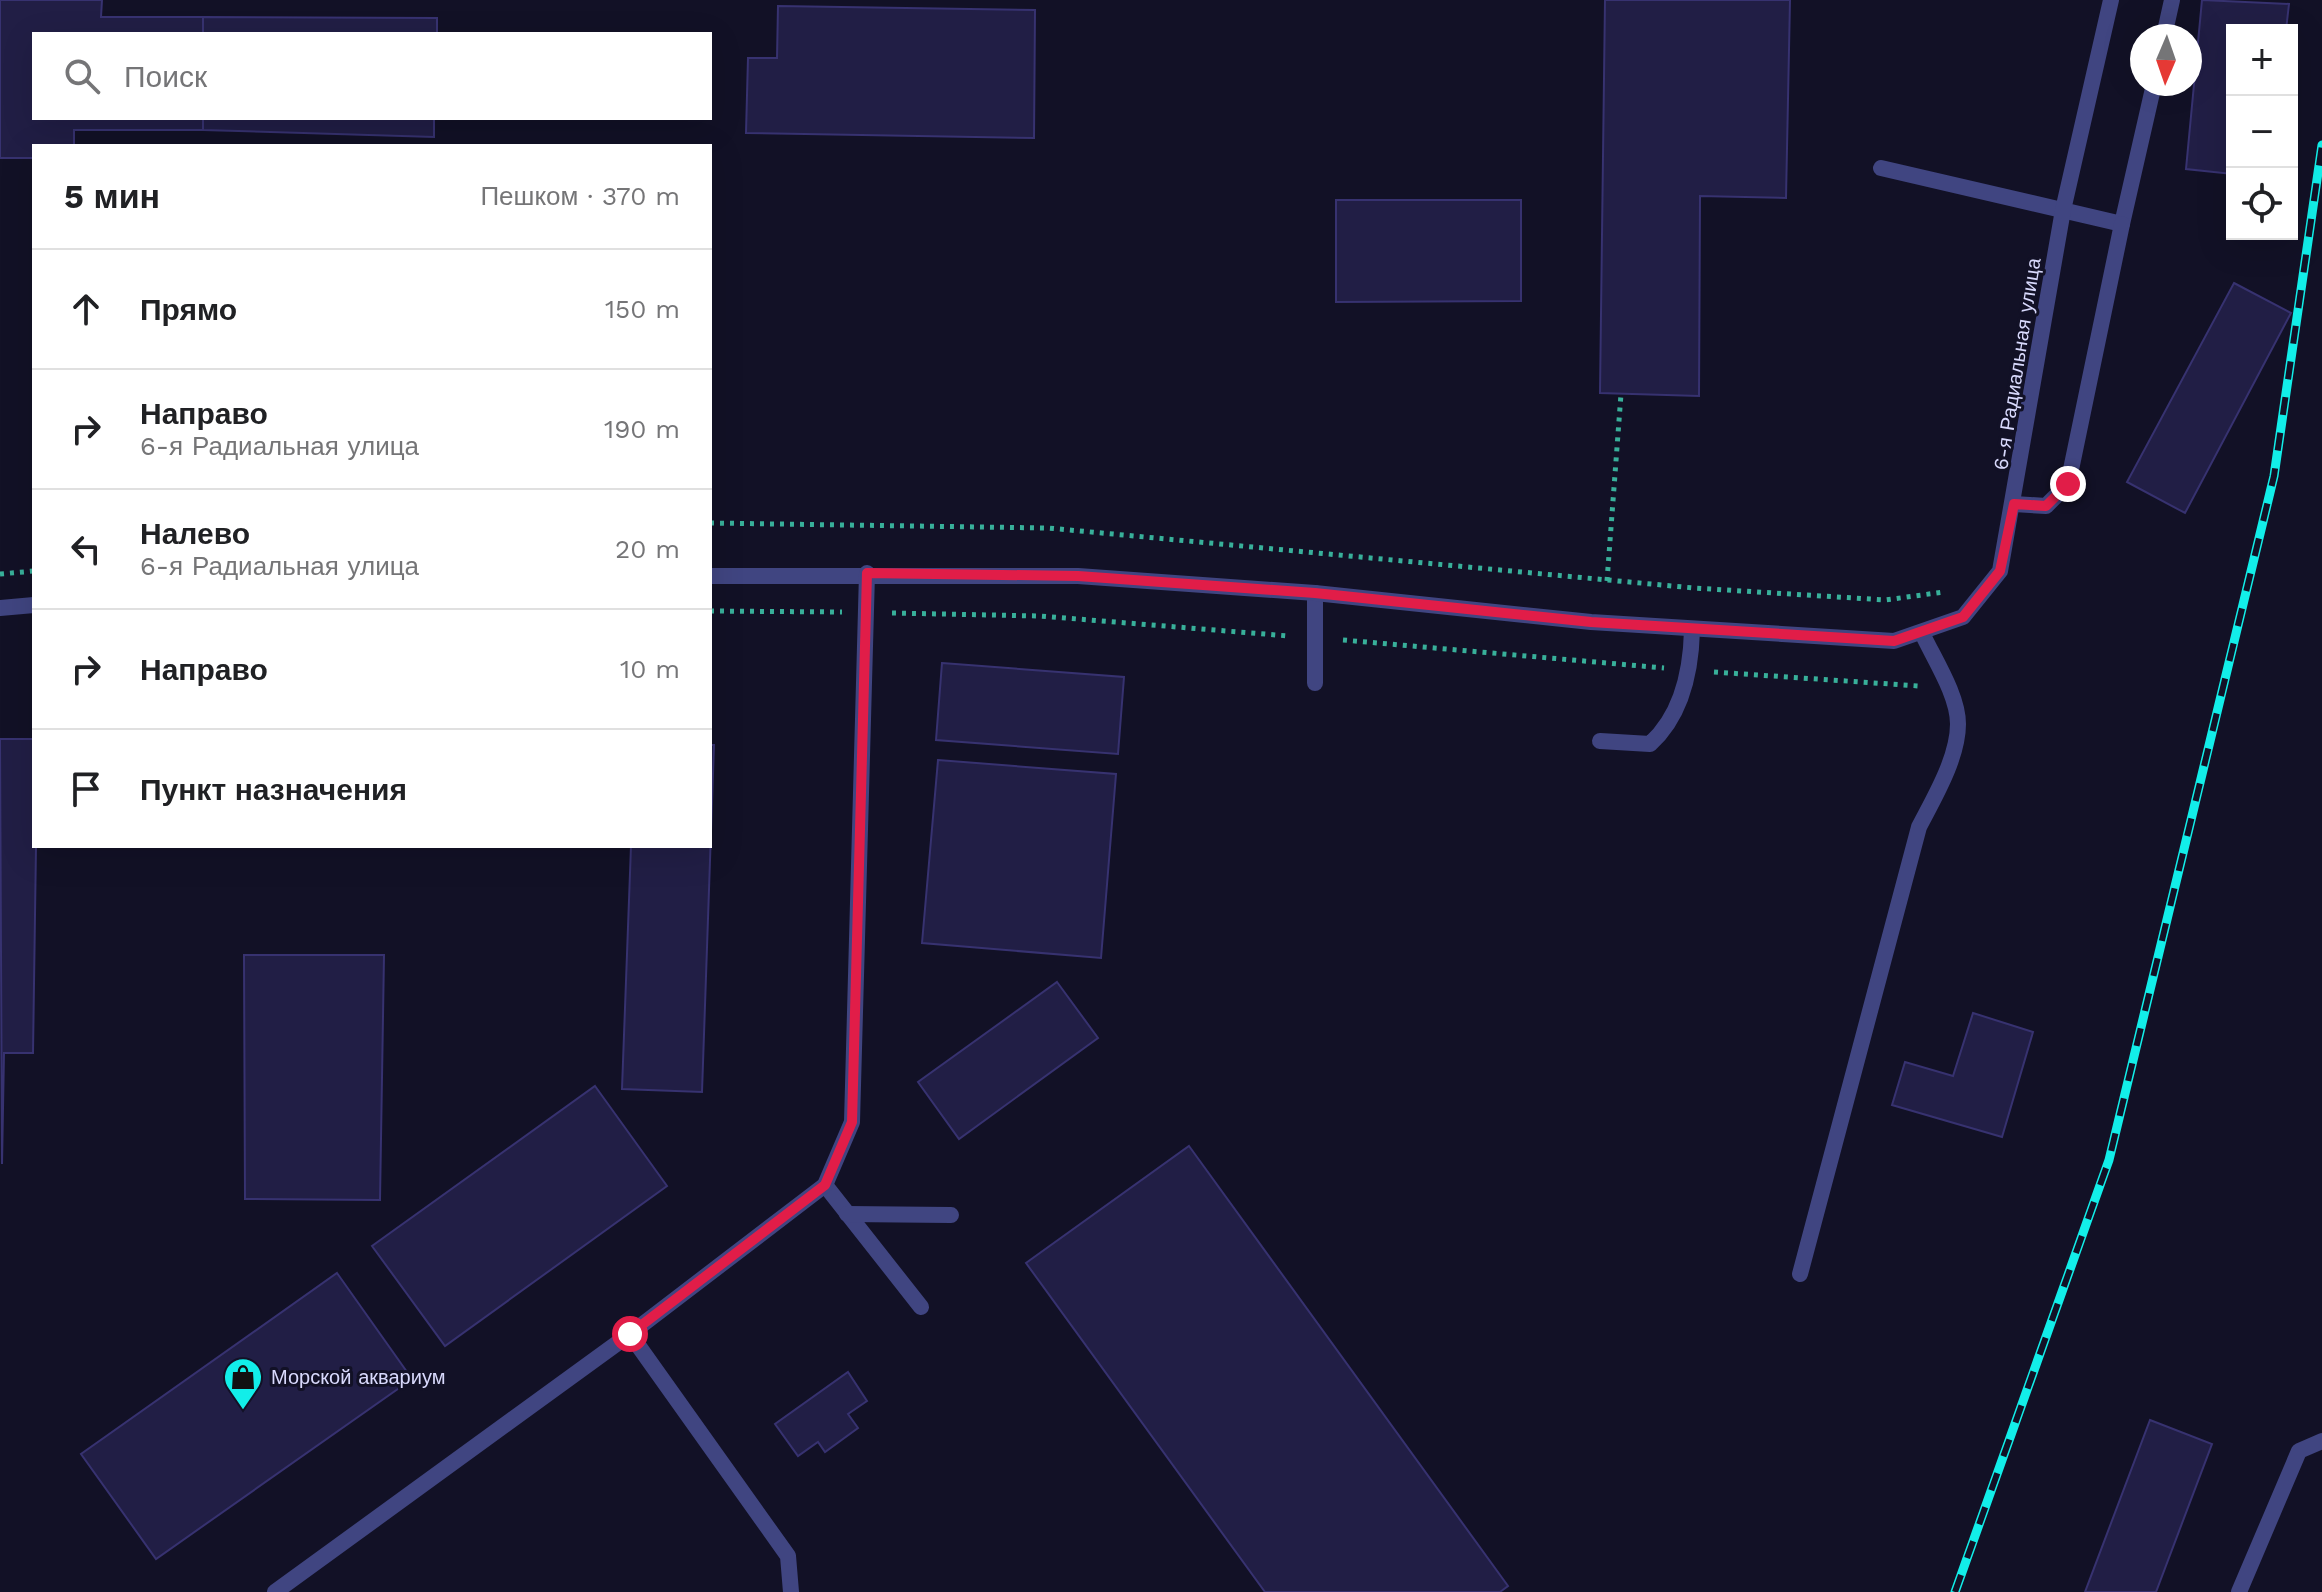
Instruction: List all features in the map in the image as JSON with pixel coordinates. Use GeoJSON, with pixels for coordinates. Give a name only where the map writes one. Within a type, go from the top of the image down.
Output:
{"type":"FeatureCollection","features":[{"type":"Feature","properties":{"kind":"street","name":"6-я Радиальная улица"},"geometry":{"type":"LineString","coordinates":[[712,576],[867,573],[1078,576],[1315,593],[1692,630],[1894,641],[1963,617],[2000,571],[2063,210],[2111,0]]}},
{"type":"Feature","properties":{"kind":"street"},"geometry":{"type":"LineString","coordinates":[[2167,24],[2172,0]]}},
{"type":"Feature","properties":{"kind":"street"},"geometry":{"type":"LineString","coordinates":[[2014,504],[2046,506],[2068,484],[2151,96]]}},
{"type":"Feature","properties":{"kind":"street"},"geometry":{"type":"LineString","coordinates":[[1881,168],[2122,224]]}},
{"type":"Feature","properties":{"kind":"street"},"geometry":{"type":"LineString","coordinates":[[275,1592],[630,1334],[825,1185],[852,1122],[867,573]]}},
{"type":"Feature","properties":{"kind":"street"},"geometry":{"type":"LineString","coordinates":[[1315,593],[1315,683]]}},
{"type":"Feature","properties":{"kind":"street"},"geometry":{"type":"LineString","coordinates":[[0,608],[32,605]]}},
{"type":"Feature","properties":{"kind":"street"},"geometry":{"type":"LineString","coordinates":[[1600,741],[1650,744],[1667,729],[1691,670],[1692,630]]}},
{"type":"Feature","properties":{"kind":"street"},"geometry":{"type":"LineString","coordinates":[[1800,1274],[1919,827],[1944,781],[1958,724],[1948,688],[1922,633]]}},
{"type":"Feature","properties":{"kind":"street"},"geometry":{"type":"LineString","coordinates":[[825,1185],[921,1307]]}},
{"type":"Feature","properties":{"kind":"street"},"geometry":{"type":"LineString","coordinates":[[847,1214],[951,1215]]}},
{"type":"Feature","properties":{"kind":"street"},"geometry":{"type":"LineString","coordinates":[[630,1334],[788,1556],[791,1592]]}},
{"type":"Feature","properties":{"kind":"street"},"geometry":{"type":"LineString","coordinates":[[2239,1592],[2299,1451],[2322,1441]]}},
{"type":"Feature","properties":{"kind":"path"},"geometry":{"type":"LineString","coordinates":[[1607,581],[1621,394]]}},
{"type":"Feature","properties":{"kind":"path"},"geometry":{"type":"LineString","coordinates":[[712,523],[1048,528],[1607,581],[1885,600],[1953,591]]}},
{"type":"Feature","properties":{"kind":"path"},"geometry":{"type":"LineString","coordinates":[[0,574],[32,571]]}},
{"type":"Feature","properties":{"kind":"building"},"geometry":{"type":"Polygon","coordinates":[[[0,0],[102,0],[101,17],[203,17],[203,32],[32,32],[32,120],[203,120],[203,130],[74,130],[74,144],[32,144],[32,158],[0,158],[0,0]]]}},
{"type":"Feature","properties":{"kind":"building"},"geometry":{"type":"Polygon","coordinates":[[[1605,0],[1790,0],[1786,198],[1700,196],[1699,396],[1600,393],[1605,0]]]}},
{"type":"Feature","properties":{"kind":"building"},"geometry":{"type":"Polygon","coordinates":[[[2202,0],[2289,4],[2287,24],[2226,24],[2226,173],[2186,169],[2193,96],[2202,96],[2202,0]]]}},
{"type":"Feature","properties":{"kind":"building"},"geometry":{"type":"Polygon","coordinates":[[[778,6],[1035,10],[1034,138],[746,133],[748,58],[777,58],[778,6]]]}},
{"type":"Feature","properties":{"kind":"building"},"geometry":{"type":"Polygon","coordinates":[[[203,17],[437,18],[437,32],[203,32],[203,17]]]}},
{"type":"Feature","properties":{"kind":"building"},"geometry":{"type":"Polygon","coordinates":[[[203,120],[434,120],[434,137],[203,130],[203,120]]]}},
{"type":"Feature","properties":{"kind":"building"},"geometry":{"type":"Polygon","coordinates":[[[1336,200],[1521,200],[1521,301],[1336,302],[1336,200]]]}},
{"type":"Feature","properties":{"kind":"building"},"geometry":{"type":"Polygon","coordinates":[[[2234,283],[2291,313],[2185,513],[2127,482],[2234,283]]]}},
{"type":"Feature","properties":{"kind":"building"},"geometry":{"type":"Polygon","coordinates":[[[942,663],[1124,677],[1118,754],[936,740],[942,663]]]}},
{"type":"Feature","properties":{"kind":"building"},"geometry":{"type":"Polygon","coordinates":[[[0,739],[32,739],[32,848],[36,848],[33,1053],[4,1053],[2,1164],[0,739]]]}},
{"type":"Feature","properties":{"kind":"building"},"geometry":{"type":"Polygon","coordinates":[[[712,745],[714,745],[712,803],[712,745]]]}},
{"type":"Feature","properties":{"kind":"building"},"geometry":{"type":"Polygon","coordinates":[[[938,760],[1116,774],[1101,958],[922,943],[938,760]]]}},
{"type":"Feature","properties":{"kind":"building"},"geometry":{"type":"Polygon","coordinates":[[[631,848],[710,848],[702,1092],[622,1089],[631,848]]]}},
{"type":"Feature","properties":{"kind":"building"},"geometry":{"type":"Polygon","coordinates":[[[244,955],[384,955],[380,1200],[245,1199],[244,955]]]}},
{"type":"Feature","properties":{"kind":"building"},"geometry":{"type":"Polygon","coordinates":[[[1057,982],[1098,1038],[959,1139],[918,1082],[1057,982]]]}},
{"type":"Feature","properties":{"kind":"building"},"geometry":{"type":"Polygon","coordinates":[[[1973,1013],[2033,1032],[2002,1137],[1892,1105],[1905,1062],[1953,1076],[1973,1013]]]}},
{"type":"Feature","properties":{"kind":"building"},"geometry":{"type":"Polygon","coordinates":[[[595,1086],[667,1186],[445,1346],[372,1246],[595,1086]]]}},
{"type":"Feature","properties":{"kind":"building"},"geometry":{"type":"Polygon","coordinates":[[[1189,1146],[1508,1586],[1500,1592],[1265,1592],[1026,1263],[1189,1146]]]}},
{"type":"Feature","properties":{"kind":"building"},"geometry":{"type":"Polygon","coordinates":[[[337,1273],[412,1379],[156,1559],[81,1454],[337,1273]]]}},
{"type":"Feature","properties":{"kind":"building"},"geometry":{"type":"Polygon","coordinates":[[[848,1372],[867,1401],[848,1414],[858,1428],[825,1452],[818,1442],[798,1456],[775,1424],[848,1372]]]}},
{"type":"Feature","properties":{"kind":"building"},"geometry":{"type":"Polygon","coordinates":[[[2150,1420],[2212,1444],[2156,1592],[2085,1592],[2150,1420]]]}},
{"type":"Feature","properties":{"kind":"railway"},"geometry":{"type":"LineString","coordinates":[[1955,1592],[2109,1160],[2274,476],[2322,145]]}},
{"type":"Feature","properties":{"kind":"place","name":"Морской аквариум"},"geometry":{"type":"Point","coordinates":[243,1411]}},
{"type":"Feature","properties":{"kind":"route"},"geometry":{"type":"LineString","coordinates":[[630,1334],[825,1185],[852,1122],[867,573],[1078,576],[1315,593],[1591,622],[1894,641],[1963,617],[2000,571],[2014,504],[2046,506],[2068,484]]}}]}
